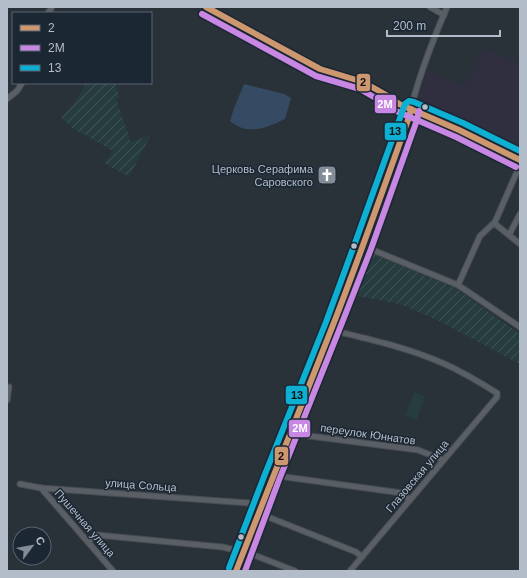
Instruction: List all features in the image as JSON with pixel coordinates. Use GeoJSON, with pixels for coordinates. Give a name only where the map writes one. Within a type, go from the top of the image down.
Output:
{"type":"FeatureCollection","features":[{"type":"Feature","properties":{"kind":"street"},"geometry":{"type":"LineString","coordinates":[[206,7],[320,69],[364,82],[388,96],[398,104],[459,130],[520,160]]}},
{"type":"Feature","properties":{"kind":"street"},"geometry":{"type":"LineString","coordinates":[[430,7],[444,15]]}},
{"type":"Feature","properties":{"kind":"street"},"geometry":{"type":"LineString","coordinates":[[236,571],[363,246],[406,124],[430,50],[447,7]]}},
{"type":"Feature","properties":{"kind":"street"},"geometry":{"type":"LineString","coordinates":[[7,99],[17,91],[21,84]]}},
{"type":"Feature","properties":{"kind":"street"},"geometry":{"type":"LineString","coordinates":[[458,285],[480,236],[495,222],[520,165]]}},
{"type":"Feature","properties":{"kind":"street"},"geometry":{"type":"LineString","coordinates":[[509,235],[520,214]]}},
{"type":"Feature","properties":{"kind":"street"},"geometry":{"type":"LineString","coordinates":[[494,223],[520,244]]}},
{"type":"Feature","properties":{"kind":"street"},"geometry":{"type":"LineString","coordinates":[[363,246],[458,285],[520,327]]}},
{"type":"Feature","properties":{"kind":"street","name":"Глазовская улица"},"geometry":{"type":"LineString","coordinates":[[332,327],[442,362],[497,393],[497,397],[350,571]]}},
{"type":"Feature","properties":{"kind":"street"},"geometry":{"type":"LineString","coordinates":[[7,400],[9,387]]}},
{"type":"Feature","properties":{"kind":"street","name":"переулок Юннатов"},"geometry":{"type":"LineString","coordinates":[[289,435],[294,434],[418,450],[443,460]]}},
{"type":"Feature","properties":{"kind":"street"},"geometry":{"type":"LineString","coordinates":[[272,477],[278,476],[402,493],[410,500]]}},
{"type":"Feature","properties":{"kind":"street","name":"улица Сольца"},"geometry":{"type":"LineString","coordinates":[[20,484],[41,488],[249,503],[260,507]]}},
{"type":"Feature","properties":{"kind":"street","name":"Пушечная улица"},"geometry":{"type":"LineString","coordinates":[[41,488],[113,571]]}},
{"type":"Feature","properties":{"kind":"street"},"geometry":{"type":"LineString","coordinates":[[258,512],[356,552],[362,557]]}},
{"type":"Feature","properties":{"kind":"street"},"geometry":{"type":"LineString","coordinates":[[88,541],[98,535],[222,546],[249,552],[295,571]]}},
{"type":"Feature","properties":{"kind":"shaded area"},"geometry":{"type":"Polygon","coordinates":[[[483,47],[520,65],[520,154],[417,103],[428,70],[465,86],[483,47]]]}},
{"type":"Feature","properties":{"kind":"shaded area"},"geometry":{"type":"Polygon","coordinates":[[[244,84],[284,94],[291,98],[285,119],[264,128],[257,129],[243,128],[230,121],[244,84]]]}},
{"type":"Feature","properties":{"kind":"green space"},"geometry":{"type":"Polygon","coordinates":[[[85,84],[115,84],[120,98],[116,99],[131,142],[151,135],[129,177],[104,163],[113,151],[74,129],[61,118],[76,100],[85,84]]]}},
{"type":"Feature","properties":{"kind":"green space"},"geometry":{"type":"Polygon","coordinates":[[[372,253],[455,288],[520,334],[520,364],[435,319],[399,304],[357,296],[356,292],[372,253]]]}},
{"type":"Feature","properties":{"kind":"green space"},"geometry":{"type":"Polygon","coordinates":[[[414,392],[425,396],[417,420],[405,416],[414,392]]]}},
{"type":"Feature","properties":{"kind":"transit line","name":"2"},"geometry":{"type":"LineString","coordinates":[[206,7],[320,69],[363,82],[399,104],[459,130],[520,160]]}},
{"type":"Feature","properties":{"kind":"transit line","name":"2М"},"geometry":{"type":"LineString","coordinates":[[202,14],[316,76],[360,89],[396,111],[456,137],[516,167]]}},
{"type":"Feature","properties":{"kind":"transit line","name":"13"},"geometry":{"type":"LineString","coordinates":[[229,568],[326,322],[405,104],[409,101],[414,102],[463,123],[520,151]]}},
{"type":"Feature","properties":{"kind":"transit line","name":"2"},"geometry":{"type":"LineString","coordinates":[[236,571],[343,299],[411,109]]}},
{"type":"Feature","properties":{"kind":"transit line","name":"2М"},"geometry":{"type":"LineString","coordinates":[[245,571],[279,480],[371,249],[419,111]]}},
{"type":"Feature","properties":{"kind":"place","name":"Церковь Серафима Саровского"},"geometry":{"type":"Point","coordinates":[327,175]}}]}
